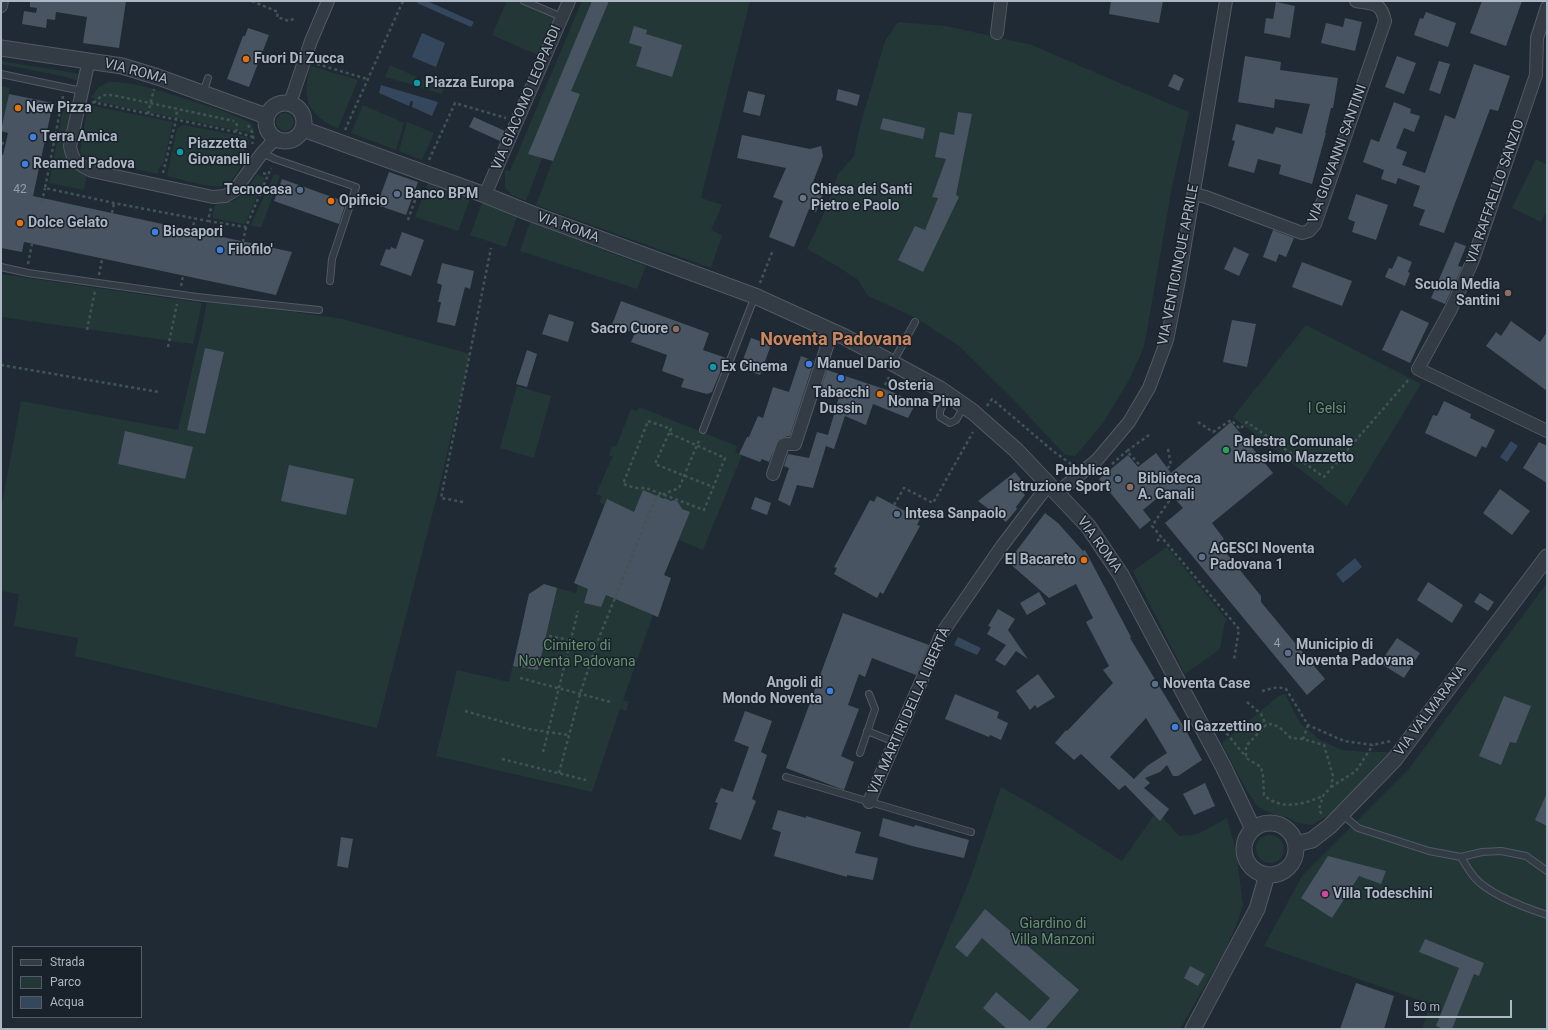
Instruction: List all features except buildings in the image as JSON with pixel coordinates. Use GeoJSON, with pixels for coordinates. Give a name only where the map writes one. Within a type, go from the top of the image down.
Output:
{"type":"FeatureCollection","features":[{"type":"Feature","properties":{"kind":"street"},"geometry":{"type":"LineString","coordinates":[[1,6],[2,1]]}},
{"type":"Feature","properties":{"kind":"street"},"geometry":{"type":"LineString","coordinates":[[290,102],[311,41],[328,1]]}},
{"type":"Feature","properties":{"kind":"street","name":"VIA GIACOMO LEOPARDI"},"geometry":{"type":"LineString","coordinates":[[485,195],[569,1]]}},
{"type":"Feature","properties":{"kind":"street"},"geometry":{"type":"LineString","coordinates":[[997,33],[1001,1]]}},
{"type":"Feature","properties":{"kind":"street","name":"VIA VENTICINQUE APRILE"},"geometry":{"type":"LineString","coordinates":[[1053,489],[1083,472],[1097,460],[1129,422],[1148,388],[1167,340],[1194,194],[1226,1]]}},
{"type":"Feature","properties":{"kind":"street","name":"VIA GIOVANNI SANTINI"},"geometry":{"type":"LineString","coordinates":[[1194,194],[1302,232],[1309,231],[1315,224],[1385,22],[1383,11],[1376,4],[1356,1]]}},
{"type":"Feature","properties":{"kind":"street","name":"VIA RAFFAELLO SANZIO"},"geometry":{"type":"LineString","coordinates":[[1418,368],[1451,309],[1473,260],[1536,76],[1537,38],[1547,7]]}},
{"type":"Feature","properties":{"kind":"street","name":"VIA ROMA"},"geometry":{"type":"LineString","coordinates":[[1,48],[122,66],[266,116]]}},
{"type":"Feature","properties":{"kind":"street"},"geometry":{"type":"LineString","coordinates":[[89,60],[70,146],[72,156],[78,164],[92,170],[213,197],[226,196],[235,190],[262,153],[276,139]]}},
{"type":"Feature","properties":{"kind":"street"},"geometry":{"type":"LineString","coordinates":[[284,102],[290,102],[296,105],[304,116],[303,129],[294,139],[282,141],[276,139],[267,129],[265,122],[266,116],[273,106],[284,102]]}},
{"type":"Feature","properties":{"kind":"street","name":"VIA ROMA"},"geometry":{"type":"LineString","coordinates":[[303,129],[755,296],[832,331],[892,362],[948,394],[982,418],[1010,444],[1088,526],[1121,574],[1193,709],[1253,829]]}},
{"type":"Feature","properties":{"kind":"street"},"geometry":{"type":"LineString","coordinates":[[773,474],[783,445],[795,444],[832,331]]}},
{"type":"Feature","properties":{"kind":"street"},"geometry":{"type":"LineString","coordinates":[[1418,368],[1547,431]]}},
{"type":"Feature","properties":{"kind":"street","name":"VIA MARTIRI DELLA LIBERTÀ"},"geometry":{"type":"LineString","coordinates":[[869,802],[942,633],[1002,546],[1053,489]]}},
{"type":"Feature","properties":{"kind":"street","name":"VIA VALMARANA"},"geometry":{"type":"LineString","coordinates":[[1296,844],[1312,840],[1330,826],[1395,759],[1411,735],[1547,557]]}},
{"type":"Feature","properties":{"kind":"street"},"geometry":{"type":"LineString","coordinates":[[1268,823],[1275,823],[1289,830],[1296,844],[1296,854],[1292,863],[1286,870],[1277,875],[1267,875],[1255,870],[1247,861],[1244,852],[1248,836],[1253,829],[1268,823]]}},
{"type":"Feature","properties":{"kind":"street"},"geometry":{"type":"LineString","coordinates":[[1193,1029],[1257,909],[1267,875]]}},
{"type":"Feature","properties":{"kind":"lane"},"geometry":{"type":"LineString","coordinates":[[524,1],[562,17]]}},
{"type":"Feature","properties":{"kind":"lane"},"geometry":{"type":"LineString","coordinates":[[1,74],[82,91]]}},
{"type":"Feature","properties":{"kind":"lane"},"geometry":{"type":"LineString","coordinates":[[203,93],[208,78]]}},
{"type":"Feature","properties":{"kind":"lane"},"geometry":{"type":"LineString","coordinates":[[262,153],[275,159],[356,187],[332,259],[330,281]]}},
{"type":"Feature","properties":{"kind":"lane"},"geometry":{"type":"LineString","coordinates":[[1,267],[97,283],[319,310]]}},
{"type":"Feature","properties":{"kind":"lane"},"geometry":{"type":"LineString","coordinates":[[703,430],[755,296]]}},
{"type":"Feature","properties":{"kind":"lane"},"geometry":{"type":"LineString","coordinates":[[892,362],[915,322]]}},
{"type":"Feature","properties":{"kind":"lane"},"geometry":{"type":"LineString","coordinates":[[948,394],[940,411],[940,417],[944,420],[950,423],[956,420],[964,406]]}},
{"type":"Feature","properties":{"kind":"lane"},"geometry":{"type":"LineString","coordinates":[[860,753],[875,708],[869,694]]}},
{"type":"Feature","properties":{"kind":"lane"},"geometry":{"type":"LineString","coordinates":[[867,731],[895,742]]}},
{"type":"Feature","properties":{"kind":"lane"},"geometry":{"type":"LineString","coordinates":[[786,777],[971,832]]}},
{"type":"Feature","properties":{"kind":"lane"},"geometry":{"type":"LineString","coordinates":[[1342,814],[1358,828],[1429,850],[1461,857],[1482,852],[1501,851],[1526,856],[1547,871]]}},
{"type":"Feature","properties":{"kind":"lane"},"geometry":{"type":"LineString","coordinates":[[1461,857],[1476,879],[1498,896],[1547,915]]}},
{"type":"Feature","properties":{"kind":"path"},"geometry":{"type":"LineString","coordinates":[[252,1],[278,12],[277,17],[289,22],[295,18]]}},
{"type":"Feature","properties":{"kind":"path"},"geometry":{"type":"LineString","coordinates":[[344,130],[402,1]]}},
{"type":"Feature","properties":{"kind":"path"},"geometry":{"type":"LineString","coordinates":[[312,62],[368,79]]}},
{"type":"Feature","properties":{"kind":"path"},"geometry":{"type":"LineString","coordinates":[[242,123],[106,94],[98,97],[94,103],[236,132],[253,137],[250,128],[246,124]]}},
{"type":"Feature","properties":{"kind":"path"},"geometry":{"type":"LineString","coordinates":[[431,154],[455,103],[517,121]]}},
{"type":"Feature","properties":{"kind":"path"},"geometry":{"type":"LineString","coordinates":[[163,176],[176,120],[177,109]]}},
{"type":"Feature","properties":{"kind":"path"},"geometry":{"type":"LineString","coordinates":[[1,143],[6,144]]}},
{"type":"Feature","properties":{"kind":"path"},"geometry":{"type":"LineString","coordinates":[[243,242],[246,227],[268,175]]}},
{"type":"Feature","properties":{"kind":"path"},"geometry":{"type":"LineString","coordinates":[[408,220],[420,184]]}},
{"type":"Feature","properties":{"kind":"path"},"geometry":{"type":"LineString","coordinates":[[42,202],[44,188]]}},
{"type":"Feature","properties":{"kind":"path"},"geometry":{"type":"LineString","coordinates":[[208,221],[213,197]]}},
{"type":"Feature","properties":{"kind":"path"},"geometry":{"type":"LineString","coordinates":[[112,214],[114,203]]}},
{"type":"Feature","properties":{"kind":"path"},"geometry":{"type":"LineString","coordinates":[[192,231],[195,218],[246,227]]}},
{"type":"Feature","properties":{"kind":"path"},"geometry":{"type":"LineString","coordinates":[[26,272],[32,244]]}},
{"type":"Feature","properties":{"kind":"path"},"geometry":{"type":"LineString","coordinates":[[463,502],[442,498],[491,248]]}},
{"type":"Feature","properties":{"kind":"path"},"geometry":{"type":"LineString","coordinates":[[755,296],[774,250]]}},
{"type":"Feature","properties":{"kind":"path"},"geometry":{"type":"LineString","coordinates":[[87,330],[102,259]]}},
{"type":"Feature","properties":{"kind":"path"},"geometry":{"type":"LineString","coordinates":[[168,347],[183,276]]}},
{"type":"Feature","properties":{"kind":"path"},"geometry":{"type":"LineString","coordinates":[[1,365],[158,392]]}},
{"type":"Feature","properties":{"kind":"path"},"geometry":{"type":"LineString","coordinates":[[1198,422],[1213,432],[1232,420],[1240,428],[1247,422],[1324,477],[1418,368]]}},
{"type":"Feature","properties":{"kind":"path"},"geometry":{"type":"LineString","coordinates":[[985,408],[992,399],[1053,451],[1083,472]]}},
{"type":"Feature","properties":{"kind":"path"},"geometry":{"type":"LineString","coordinates":[[670,433],[725,458],[704,510],[646,488],[635,488],[622,484],[648,421],[671,429],[655,464],[713,487]]}},
{"type":"Feature","properties":{"kind":"path"},"geometry":{"type":"LineString","coordinates":[[559,772],[580,694],[596,645],[656,497],[679,488],[703,430]]}},
{"type":"Feature","properties":{"kind":"path"},"geometry":{"type":"LineString","coordinates":[[894,505],[904,488],[933,503],[973,432]]}},
{"type":"Feature","properties":{"kind":"path"},"geometry":{"type":"LineString","coordinates":[[1148,435],[1127,451],[1153,480],[1169,501],[1152,526],[1238,629],[1234,660]]}},
{"type":"Feature","properties":{"kind":"path"},"geometry":{"type":"LineString","coordinates":[[1153,480],[1171,465],[1168,448]]}},
{"type":"Feature","properties":{"kind":"path"},"geometry":{"type":"LineString","coordinates":[[1157,541],[1162,537]]}},
{"type":"Feature","properties":{"kind":"path"},"geometry":{"type":"LineString","coordinates":[[543,752],[578,612]]}},
{"type":"Feature","properties":{"kind":"path"},"geometry":{"type":"LineString","coordinates":[[549,636],[596,645]]}},
{"type":"Feature","properties":{"kind":"path"},"geometry":{"type":"LineString","coordinates":[[520,678],[612,702]]}},
{"type":"Feature","properties":{"kind":"path"},"geometry":{"type":"LineString","coordinates":[[1262,691],[1278,687],[1286,689],[1308,725],[1344,741],[1373,745],[1411,735]]}},
{"type":"Feature","properties":{"kind":"path"},"geometry":{"type":"LineString","coordinates":[[1247,702],[1261,714],[1266,725]]}},
{"type":"Feature","properties":{"kind":"path"},"geometry":{"type":"LineString","coordinates":[[465,711],[528,729],[569,735]]}},
{"type":"Feature","properties":{"kind":"path"},"geometry":{"type":"LineString","coordinates":[[1219,724],[1246,758],[1261,767],[1264,795],[1270,800],[1287,805],[1303,804],[1323,796]]}},
{"type":"Feature","properties":{"kind":"path"},"geometry":{"type":"LineString","coordinates":[[1246,758],[1246,746],[1266,725],[1272,724],[1279,727],[1291,738],[1303,739],[1324,745],[1333,776],[1331,787]]}},
{"type":"Feature","properties":{"kind":"path"},"geometry":{"type":"LineString","coordinates":[[1303,739],[1308,725]]}},
{"type":"Feature","properties":{"kind":"path"},"geometry":{"type":"LineString","coordinates":[[1323,817],[1319,809],[1323,796],[1331,787],[1356,772],[1373,745]]}},
{"type":"Feature","properties":{"kind":"path"},"geometry":{"type":"LineString","coordinates":[[502,759],[559,772],[586,780]]}},
{"type":"Feature","properties":{"kind":"green space"},"geometry":{"type":"Polygon","coordinates":[[[507,1],[515,1],[555,16],[538,55],[492,35],[507,1]]]}},
{"type":"Feature","properties":{"kind":"green space"},"geometry":{"type":"Polygon","coordinates":[[[582,1],[750,1],[701,198],[722,205],[711,230],[722,235],[711,268],[536,205],[553,160],[542,158],[526,201],[512,195],[505,187],[505,170],[510,171],[582,1]]]}},
{"type":"Feature","properties":{"kind":"green space"},"geometry":{"type":"Polygon","coordinates":[[[898,22],[946,26],[1032,45],[1189,112],[1172,187],[1144,347],[1128,382],[1103,423],[1075,456],[1065,455],[1016,402],[959,346],[916,318],[868,296],[858,280],[807,249],[824,213],[838,174],[854,156],[860,126],[885,41],[898,22]]]}},
{"type":"Feature","properties":{"kind":"green space"},"geometry":{"type":"Polygon","coordinates":[[[1,61],[81,74],[78,81],[66,77],[1,64],[1,61]]]}},
{"type":"Feature","properties":{"kind":"green space"},"geometry":{"type":"Polygon","coordinates":[[[390,65],[417,77],[414,85],[385,77],[390,65]]]}},
{"type":"Feature","properties":{"kind":"green space"},"geometry":{"type":"Polygon","coordinates":[[[311,66],[358,80],[338,128],[319,117],[309,104],[307,87],[311,66]]]}},
{"type":"Feature","properties":{"kind":"green space"},"geometry":{"type":"Polygon","coordinates":[[[421,79],[444,88],[442,94],[418,87],[421,79]]]}},
{"type":"Feature","properties":{"kind":"green space"},"geometry":{"type":"Polygon","coordinates":[[[108,82],[128,83],[149,88],[221,110],[252,124],[255,134],[99,102],[91,97],[99,87],[108,82]]]}},
{"type":"Feature","properties":{"kind":"green space"},"geometry":{"type":"Polygon","coordinates":[[[1,86],[10,88],[1,130],[1,86]]]}},
{"type":"Feature","properties":{"kind":"green space"},"geometry":{"type":"Polygon","coordinates":[[[65,100],[75,102],[66,155],[69,163],[77,171],[87,175],[84,190],[49,183],[65,100]]]}},
{"type":"Feature","properties":{"kind":"green space"},"geometry":{"type":"Polygon","coordinates":[[[88,105],[173,122],[163,165],[159,168],[158,174],[83,157],[80,151],[88,105]]]}},
{"type":"Feature","properties":{"kind":"green space"},"geometry":{"type":"Polygon","coordinates":[[[363,105],[404,123],[396,150],[351,133],[363,105]]]}},
{"type":"Feature","properties":{"kind":"green space"},"geometry":{"type":"Polygon","coordinates":[[[285,113],[291,116],[294,122],[291,128],[285,131],[279,128],[276,122],[279,116],[285,113]]]}},
{"type":"Feature","properties":{"kind":"green space"},"geometry":{"type":"Polygon","coordinates":[[[407,122],[434,133],[422,160],[399,151],[407,122]]]}},
{"type":"Feature","properties":{"kind":"green space"},"geometry":{"type":"Polygon","coordinates":[[[184,125],[247,137],[250,141],[249,144],[238,162],[242,165],[229,183],[218,187],[167,176],[177,128],[184,125]]]}},
{"type":"Feature","properties":{"kind":"green space"},"geometry":{"type":"Polygon","coordinates":[[[1536,159],[1547,165],[1547,210],[1541,222],[1512,208],[1536,159]]]}},
{"type":"Feature","properties":{"kind":"green space"},"geometry":{"type":"Polygon","coordinates":[[[257,174],[265,178],[245,224],[212,218],[216,202],[231,201],[241,196],[257,174]]]}},
{"type":"Feature","properties":{"kind":"green space"},"geometry":{"type":"Polygon","coordinates":[[[274,174],[280,176],[261,228],[251,225],[274,174]]]}},
{"type":"Feature","properties":{"kind":"green space"},"geometry":{"type":"Polygon","coordinates":[[[429,181],[470,199],[458,231],[415,217],[429,181]]]}},
{"type":"Feature","properties":{"kind":"green space"},"geometry":{"type":"Polygon","coordinates":[[[482,203],[517,217],[506,247],[470,235],[482,203]]]}},
{"type":"Feature","properties":{"kind":"green space"},"geometry":{"type":"Polygon","coordinates":[[[530,222],[646,266],[637,289],[520,251],[530,222]]]}},
{"type":"Feature","properties":{"kind":"green space"},"geometry":{"type":"Polygon","coordinates":[[[1,274],[202,303],[193,344],[1,317],[1,274]]]}},
{"type":"Feature","properties":{"kind":"green space"},"geometry":{"type":"Polygon","coordinates":[[[207,300],[343,319],[470,354],[439,488],[377,728],[75,656],[78,638],[14,626],[19,594],[1,591],[1,509],[21,401],[178,430],[207,300]]]}},
{"type":"Feature","properties":{"kind":"green space","name":"I Gelsi"},"geometry":{"type":"Polygon","coordinates":[[[1306,325],[1421,384],[1347,506],[1233,417],[1306,325]]]}},
{"type":"Feature","properties":{"kind":"green space"},"geometry":{"type":"Polygon","coordinates":[[[517,386],[551,396],[534,458],[500,448],[517,386]]]}},
{"type":"Feature","properties":{"kind":"green space","name":"Cimitero di Noventa Padovana"},"geometry":{"type":"Polygon","coordinates":[[[639,407],[737,446],[735,452],[742,455],[703,550],[679,540],[664,575],[671,578],[658,617],[653,615],[623,700],[629,702],[626,711],[620,709],[592,792],[436,756],[457,670],[509,682],[529,594],[544,584],[576,593],[578,585],[574,583],[604,505],[599,502],[602,496],[596,494],[612,458],[614,457],[609,455],[612,446],[616,447],[631,409],[637,411],[639,407]]]}},
{"type":"Feature","properties":{"kind":"green space"},"geometry":{"type":"Polygon","coordinates":[[[1167,547],[1227,620],[1225,622],[1220,649],[1185,674],[1133,571],[1167,547]]]}},
{"type":"Feature","properties":{"kind":"green space"},"geometry":{"type":"Polygon","coordinates":[[[1547,583],[1547,1029],[1422,1029],[1430,1004],[1264,946],[1302,876],[1408,770],[1547,583]]]}},
{"type":"Feature","properties":{"kind":"green space"},"geometry":{"type":"Polygon","coordinates":[[[1285,694],[1300,723],[1320,740],[1342,750],[1389,752],[1332,813],[1312,825],[1298,823],[1287,817],[1275,815],[1258,807],[1244,786],[1222,744],[1279,696],[1285,694]]]}},
{"type":"Feature","properties":{"kind":"green space","name":"Giardino di Villa Manzoni"},"geometry":{"type":"Polygon","coordinates":[[[1001,787],[1050,815],[1122,861],[1157,811],[1179,836],[1198,834],[1227,818],[1236,851],[1243,905],[1225,951],[1180,1029],[908,1029],[970,879],[1001,787]]]}},
{"type":"Feature","properties":{"kind":"green space"},"geometry":{"type":"Polygon","coordinates":[[[1270,835],[1280,839],[1284,849],[1280,859],[1270,863],[1260,859],[1256,849],[1260,839],[1270,835]]]}},
{"type":"Feature","properties":{"kind":"water"},"geometry":{"type":"Polygon","coordinates":[[[418,1],[427,1],[474,22],[471,27],[417,3],[418,1]]]}},
{"type":"Feature","properties":{"kind":"water"},"geometry":{"type":"Polygon","coordinates":[[[422,33],[445,43],[436,67],[412,57],[422,33]]]}},
{"type":"Feature","properties":{"kind":"water"},"geometry":{"type":"Polygon","coordinates":[[[381,85],[438,102],[432,116],[412,107],[413,101],[411,101],[409,106],[379,93],[381,85]]]}},
{"type":"Feature","properties":{"kind":"water"},"geometry":{"type":"Polygon","coordinates":[[[1511,441],[1518,446],[1507,462],[1500,457],[1511,441]]]}},
{"type":"Feature","properties":{"kind":"water"},"geometry":{"type":"Polygon","coordinates":[[[1355,558],[1362,567],[1343,583],[1336,574],[1355,558]]]}},
{"type":"Feature","properties":{"kind":"water"},"geometry":{"type":"Polygon","coordinates":[[[958,637],[981,648],[977,655],[954,645],[958,637]]]}},
{"type":"Feature","properties":{"kind":"place","name":"Fuori Di Zucca"},"geometry":{"type":"Point","coordinates":[246,59]}},
{"type":"Feature","properties":{"kind":"place","name":"Piazza Europa"},"geometry":{"type":"Point","coordinates":[417,83]}},
{"type":"Feature","properties":{"kind":"place","name":"New Pizza"},"geometry":{"type":"Point","coordinates":[18,108]}},
{"type":"Feature","properties":{"kind":"place","name":"Terra Amica"},"geometry":{"type":"Point","coordinates":[33,137]}},
{"type":"Feature","properties":{"kind":"place","name":"Piazzetta Giovanelli"},"geometry":{"type":"Point","coordinates":[180,152]}},
{"type":"Feature","properties":{"kind":"place","name":"Reamed Padova"},"geometry":{"type":"Point","coordinates":[25,164]}},
{"type":"Feature","properties":{"kind":"place","name":"Tecnocasa"},"geometry":{"type":"Point","coordinates":[300,190]}},
{"type":"Feature","properties":{"kind":"place","name":"Banco BPM"},"geometry":{"type":"Point","coordinates":[397,194]}},
{"type":"Feature","properties":{"kind":"place","name":"Chiesa dei Santi Pietro e Paolo"},"geometry":{"type":"Point","coordinates":[803,198]}},
{"type":"Feature","properties":{"kind":"place","name":"Opificio"},"geometry":{"type":"Point","coordinates":[331,201]}},
{"type":"Feature","properties":{"kind":"place","name":"Dolce Gelato"},"geometry":{"type":"Point","coordinates":[20,223]}},
{"type":"Feature","properties":{"kind":"place","name":"Biosapori"},"geometry":{"type":"Point","coordinates":[155,232]}},
{"type":"Feature","properties":{"kind":"place","name":"Filofilo'"},"geometry":{"type":"Point","coordinates":[220,250]}},
{"type":"Feature","properties":{"kind":"place","name":"Scuola Media Santini"},"geometry":{"type":"Point","coordinates":[1508,293]}},
{"type":"Feature","properties":{"kind":"place","name":"Sacro Cuore"},"geometry":{"type":"Point","coordinates":[676,329]}},
{"type":"Feature","properties":{"kind":"place","name":"Manuel Dario"},"geometry":{"type":"Point","coordinates":[809,364]}},
{"type":"Feature","properties":{"kind":"place","name":"Ex Cinema"},"geometry":{"type":"Point","coordinates":[713,367]}},
{"type":"Feature","properties":{"kind":"place","name":"Tabacchi Dussin"},"geometry":{"type":"Point","coordinates":[841,378]}},
{"type":"Feature","properties":{"kind":"place","name":"Osteria Nonna Pina"},"geometry":{"type":"Point","coordinates":[880,394]}},
{"type":"Feature","properties":{"kind":"place","name":"Palestra Comunale Massimo Mazzetto"},"geometry":{"type":"Point","coordinates":[1226,450]}},
{"type":"Feature","properties":{"kind":"place","name":"Pubblica Istruzione Sport"},"geometry":{"type":"Point","coordinates":[1118,479]}},
{"type":"Feature","properties":{"kind":"place","name":"Biblioteca A. Canali"},"geometry":{"type":"Point","coordinates":[1130,487]}},
{"type":"Feature","properties":{"kind":"place","name":"Intesa Sanpaolo"},"geometry":{"type":"Point","coordinates":[897,514]}},
{"type":"Feature","properties":{"kind":"place","name":"AGESCI Noventa Padovana 1"},"geometry":{"type":"Point","coordinates":[1202,557]}},
{"type":"Feature","properties":{"kind":"place","name":"El Bacareto"},"geometry":{"type":"Point","coordinates":[1084,560]}},
{"type":"Feature","properties":{"kind":"place","name":"Municipio di Noventa Padovana"},"geometry":{"type":"Point","coordinates":[1288,653]}},
{"type":"Feature","properties":{"kind":"place","name":"Noventa Case"},"geometry":{"type":"Point","coordinates":[1155,684]}},
{"type":"Feature","properties":{"kind":"place","name":"Angoli di Mondo Noventa"},"geometry":{"type":"Point","coordinates":[830,691]}},
{"type":"Feature","properties":{"kind":"place","name":"Il Gazzettino"},"geometry":{"type":"Point","coordinates":[1175,727]}},
{"type":"Feature","properties":{"kind":"place","name":"Villa Todeschini"},"geometry":{"type":"Point","coordinates":[1325,894]}},
{"type":"Feature","properties":{"kind":"district","name":"Noventa Padovana"},"geometry":{"type":"Point","coordinates":[836,340]}}]}
